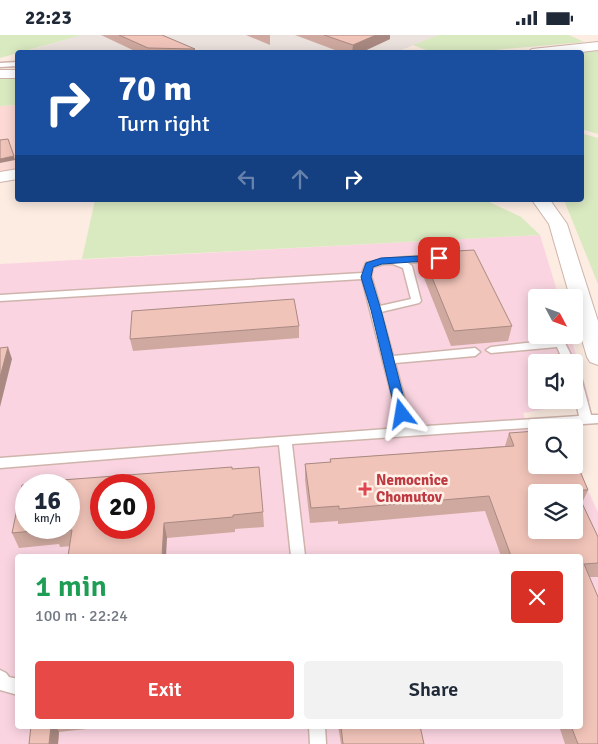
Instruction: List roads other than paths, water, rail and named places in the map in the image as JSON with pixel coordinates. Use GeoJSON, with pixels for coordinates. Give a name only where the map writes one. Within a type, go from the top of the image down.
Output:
{"type":"FeatureCollection","features":[{"type":"Feature","properties":{"kind":"street"},"geometry":{"type":"LineString","coordinates":[[557,50],[598,45]]}},
{"type":"Feature","properties":{"kind":"street"},"geometry":{"type":"LineString","coordinates":[[0,74],[15,74]]}},
{"type":"Feature","properties":{"kind":"street"},"geometry":{"type":"LineString","coordinates":[[0,177],[15,174]]}},
{"type":"Feature","properties":{"kind":"street"},"geometry":{"type":"LineString","coordinates":[[544,205],[558,224],[598,357]]}},
{"type":"Feature","properties":{"kind":"lane"},"geometry":{"type":"LineString","coordinates":[[0,65],[15,64]]}},
{"type":"Feature","properties":{"kind":"lane"},"geometry":{"type":"LineString","coordinates":[[407,432],[366,277],[369,265],[381,261],[439,258]]}},
{"type":"Feature","properties":{"kind":"lane"},"geometry":{"type":"LineString","coordinates":[[376,310],[416,301],[407,266],[397,261]]}},
{"type":"Feature","properties":{"kind":"lane"},"geometry":{"type":"LineString","coordinates":[[0,297],[366,277]]}},
{"type":"Feature","properties":{"kind":"lane"},"geometry":{"type":"LineString","coordinates":[[491,350],[528,344]]}},
{"type":"Feature","properties":{"kind":"lane"},"geometry":{"type":"LineString","coordinates":[[389,360],[475,352]]}},
{"type":"Feature","properties":{"kind":"lane"},"geometry":{"type":"LineString","coordinates":[[0,463],[285,440],[592,419],[583,394]]}},
{"type":"Feature","properties":{"kind":"lane"},"geometry":{"type":"LineString","coordinates":[[285,440],[298,554]]}},
{"type":"Feature","properties":{"kind":"lane"},"geometry":{"type":"LineString","coordinates":[[0,678],[4,684],[15,686]]}},
{"type":"Feature","properties":{"kind":"lane"},"geometry":{"type":"LineString","coordinates":[[316,729],[318,744]]}},
{"type":"Feature","properties":{"kind":"place","name":"Nemocnice Chomutov"},"geometry":{"type":"Point","coordinates":[365,489]}}]}
